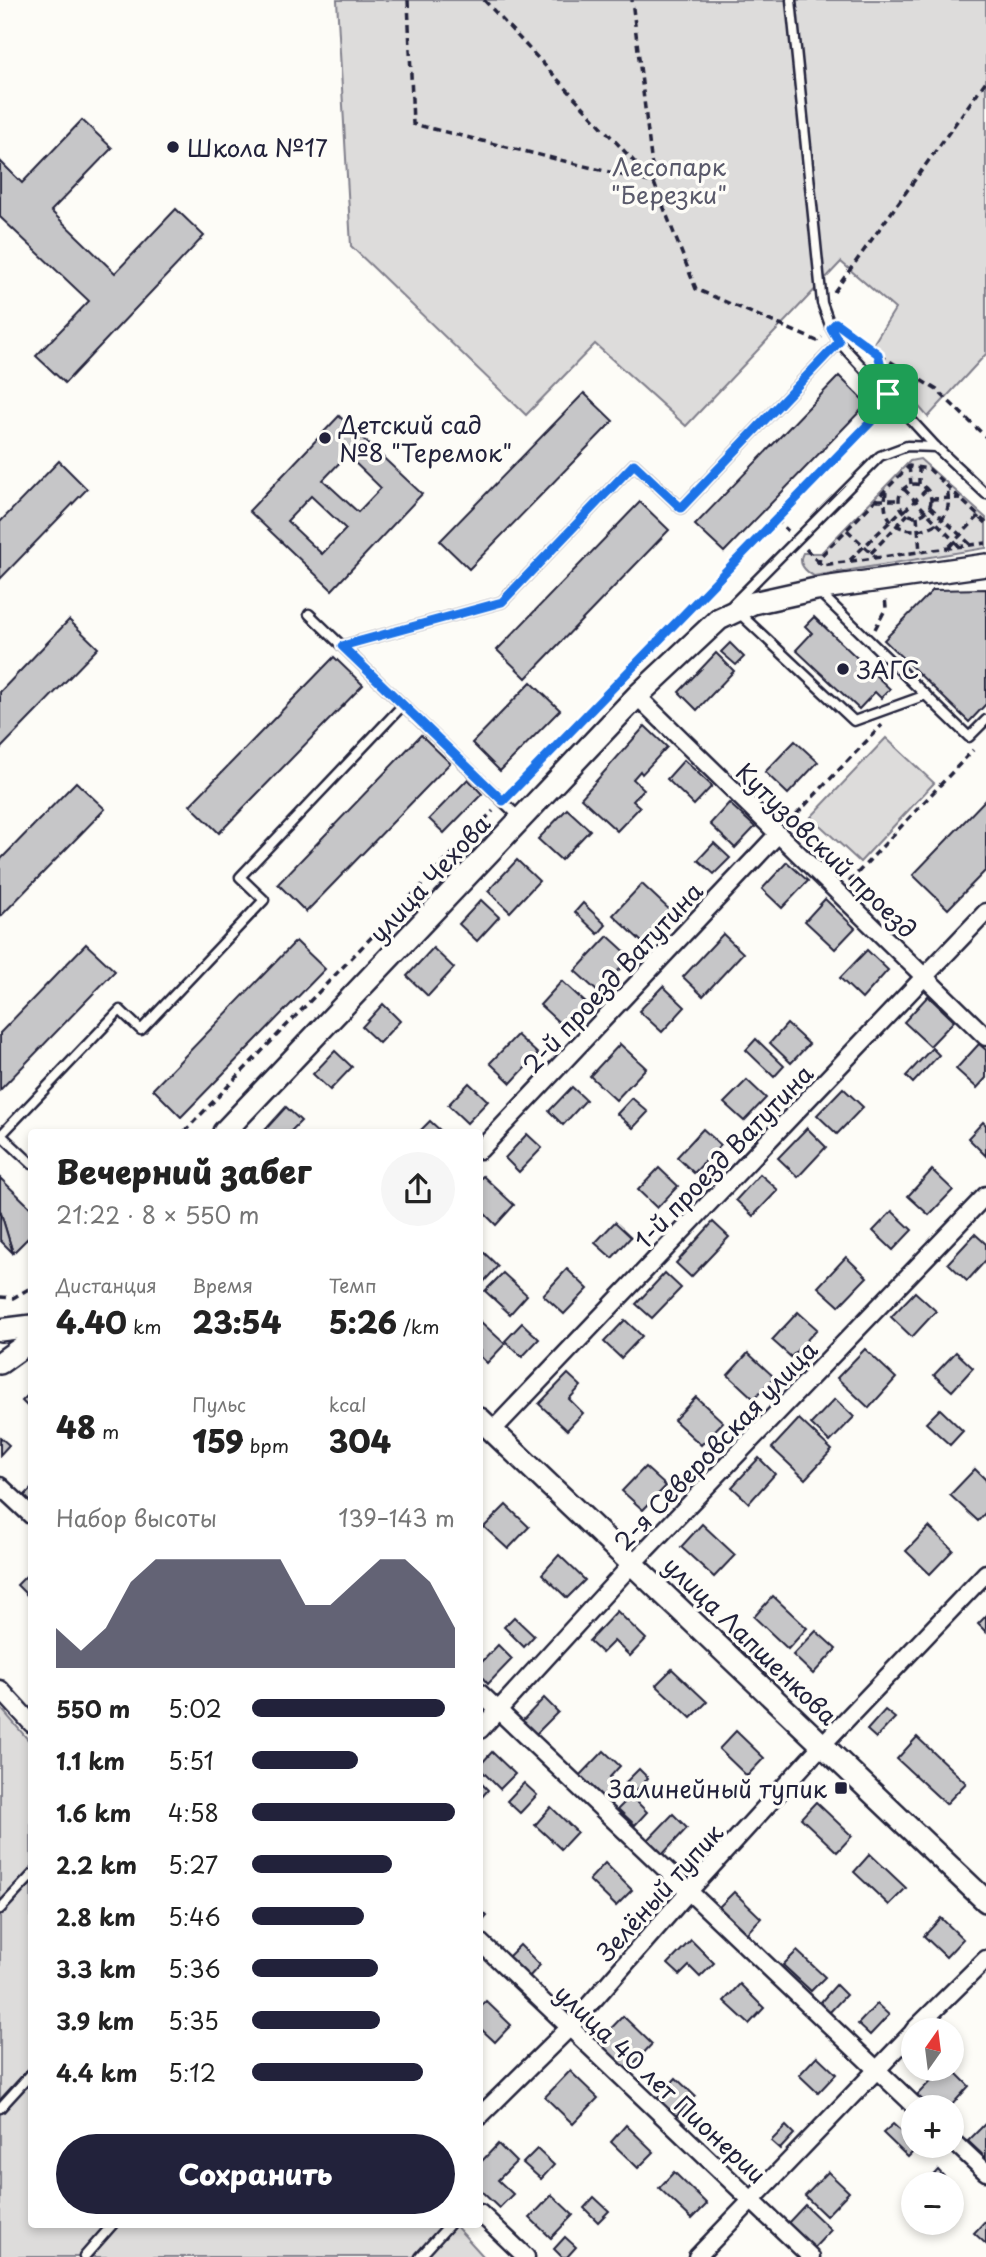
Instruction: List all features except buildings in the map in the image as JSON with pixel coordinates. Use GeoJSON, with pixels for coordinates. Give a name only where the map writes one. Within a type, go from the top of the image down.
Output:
{"type":"FeatureCollection","features":[{"type":"Feature","properties":{"kind":"street","name":"улица Чехова"},"geometry":{"type":"LineString","coordinates":[[227,1129],[636,696],[727,614],[753,603],[816,589],[986,565]]}},
{"type":"Feature","properties":{"kind":"street","name":"Кутузовский проезд"},"geometry":{"type":"LineString","coordinates":[[636,696],[986,1037]]}},
{"type":"Feature","properties":{"kind":"street","name":"2-й проезд Ватутина"},"geometry":{"type":"LineString","coordinates":[[483,1147],[778,834]]}},
{"type":"Feature","properties":{"kind":"street","name":"1-й проезд Ватутина"},"geometry":{"type":"LineString","coordinates":[[486,1424],[986,912]]}},
{"type":"Feature","properties":{"kind":"street","name":"2-я Северовская улица"},"geometry":{"type":"LineString","coordinates":[[483,1727],[633,1563],[986,1195]]}},
{"type":"Feature","properties":{"kind":"street"},"geometry":{"type":"LineString","coordinates":[[0,1330],[28,1326]]}},
{"type":"Feature","properties":{"kind":"street"},"geometry":{"type":"LineString","coordinates":[[0,1363],[28,1342]]}},
{"type":"Feature","properties":{"kind":"street","name":"улица Лапшенкова"},"geometry":{"type":"LineString","coordinates":[[486,1424],[986,1901]]}},
{"type":"Feature","properties":{"kind":"street"},"geometry":{"type":"LineString","coordinates":[[0,1486],[28,1512]]}},
{"type":"Feature","properties":{"kind":"street","name":"Зелёный тупик"},"geometry":{"type":"LineString","coordinates":[[483,2113],[569,2028],[823,1744],[986,1573]]}},
{"type":"Feature","properties":{"kind":"street"},"geometry":{"type":"LineString","coordinates":[[0,1689],[28,1720]]}},
{"type":"Feature","properties":{"kind":"street"},"geometry":{"type":"LineString","coordinates":[[483,1696],[903,2095]]}},
{"type":"Feature","properties":{"kind":"street","name":"улица 40 лет Пионерии"},"geometry":{"type":"LineString","coordinates":[[483,1945],[811,2257]]}},
{"type":"Feature","properties":{"kind":"street"},"geometry":{"type":"LineString","coordinates":[[926,2018],[986,1959]]}},
{"type":"Feature","properties":{"kind":"street"},"geometry":{"type":"LineString","coordinates":[[697,2257],[901,2043]]}},
{"type":"Feature","properties":{"kind":"street"},"geometry":{"type":"LineString","coordinates":[[964,2151],[986,2172]]}},
{"type":"Feature","properties":{"kind":"street"},"geometry":{"type":"LineString","coordinates":[[483,2216],[526,2257]]}},
{"type":"Feature","properties":{"kind":"lane"},"geometry":{"type":"LineString","coordinates":[[791,0],[822,303],[831,328],[839,342],[936,447],[986,494]]}},
{"type":"Feature","properties":{"kind":"lane"},"geometry":{"type":"LineString","coordinates":[[342,646],[502,602],[634,464],[681,508],[839,342]]}},
{"type":"Feature","properties":{"kind":"lane"},"geometry":{"type":"LineString","coordinates":[[926,695],[854,721],[727,614],[880,456],[907,446],[936,447]]}},
{"type":"Feature","properties":{"kind":"lane"},"geometry":{"type":"LineString","coordinates":[[816,589],[970,737],[986,720]]}},
{"type":"Feature","properties":{"kind":"lane"},"geometry":{"type":"LineString","coordinates":[[309,614],[521,819]]}},
{"type":"Feature","properties":{"kind":"lane"},"geometry":{"type":"LineString","coordinates":[[28,1160],[1,1135],[120,1010],[141,1030],[264,900],[240,877],[403,705]]}},
{"type":"Feature","properties":{"kind":"lane"},"geometry":{"type":"LineString","coordinates":[[0,1909],[28,1879]]}},
{"type":"Feature","properties":{"kind":"lane"},"geometry":{"type":"LineString","coordinates":[[0,2108],[28,2077]]}},
{"type":"Feature","properties":{"kind":"lane"},"geometry":{"type":"LineString","coordinates":[[84,2257],[109,2228]]}},
{"type":"Feature","properties":{"kind":"lane"},"geometry":{"type":"LineString","coordinates":[[420,2257],[446,2228]]}},
{"type":"Feature","properties":{"kind":"path"},"geometry":{"type":"LineString","coordinates":[[408,0],[413,124],[654,183]]}},
{"type":"Feature","properties":{"kind":"path"},"geometry":{"type":"LineString","coordinates":[[484,0],[654,183]]}},
{"type":"Feature","properties":{"kind":"path"},"geometry":{"type":"LineString","coordinates":[[632,0],[654,183],[696,289],[817,341],[836,323],[878,354],[937,390],[986,437]]}},
{"type":"Feature","properties":{"kind":"path"},"geometry":{"type":"LineString","coordinates":[[828,300],[986,81]]}},
{"type":"Feature","properties":{"kind":"path"},"geometry":{"type":"LineString","coordinates":[[187,1129],[890,402],[878,354]]}},
{"type":"Feature","properties":{"kind":"path"},"geometry":{"type":"LineString","coordinates":[[909,466],[911,484]]}},
{"type":"Feature","properties":{"kind":"path"},"geometry":{"type":"LineString","coordinates":[[986,523],[929,469],[909,466],[820,557],[819,563],[849,562],[986,543]]}},
{"type":"Feature","properties":{"kind":"path"},"geometry":{"type":"LineString","coordinates":[[919,466],[919,484]]}},
{"type":"Feature","properties":{"kind":"path"},"geometry":{"type":"LineString","coordinates":[[911,484],[919,484],[927,489],[931,499],[928,510],[917,516],[905,512],[899,500],[904,489],[911,484]]}},
{"type":"Feature","properties":{"kind":"path"},"geometry":{"type":"LineString","coordinates":[[886,490],[886,512],[891,521],[906,530],[918,530],[942,519],[949,499],[947,486]]}},
{"type":"Feature","properties":{"kind":"path"},"geometry":{"type":"LineString","coordinates":[[904,489],[971,545]]}},
{"type":"Feature","properties":{"kind":"path"},"geometry":{"type":"LineString","coordinates":[[871,553],[927,489]]}},
{"type":"Feature","properties":{"kind":"path"},"geometry":{"type":"LineString","coordinates":[[931,499],[960,498]]}},
{"type":"Feature","properties":{"kind":"path"},"geometry":{"type":"LineString","coordinates":[[876,500],[899,500]]}},
{"type":"Feature","properties":{"kind":"path"},"geometry":{"type":"LineString","coordinates":[[928,510],[960,547]]}},
{"type":"Feature","properties":{"kind":"path"},"geometry":{"type":"LineString","coordinates":[[849,562],[891,521],[905,512]]}},
{"type":"Feature","properties":{"kind":"path"},"geometry":{"type":"LineString","coordinates":[[917,516],[920,552]]}},
{"type":"Feature","properties":{"kind":"path"},"geometry":{"type":"LineString","coordinates":[[948,548],[979,516]]}},
{"type":"Feature","properties":{"kind":"path"},"geometry":{"type":"LineString","coordinates":[[847,530],[877,558]]}},
{"type":"Feature","properties":{"kind":"path"},"geometry":{"type":"LineString","coordinates":[[778,834],[902,703]]}},
{"type":"Feature","properties":{"kind":"path"},"geometry":{"type":"LineString","coordinates":[[838,893],[977,746]]}},
{"type":"Feature","properties":{"kind":"path"},"geometry":{"type":"LineString","coordinates":[[0,1297],[13,1298],[28,1289]]}},
{"type":"Feature","properties":{"kind":"green space","name":"Лесопарк \"Березки\""},"geometry":{"type":"Polygon","coordinates":[[[337,0],[986,0],[986,354],[928,417],[869,351],[895,309],[841,262],[686,426],[595,344],[526,415],[351,246],[337,0]]]}},
{"type":"Feature","properties":{"kind":"green space"},"geometry":{"type":"Polygon","coordinates":[[[920,459],[986,518],[986,548],[814,576],[805,569],[801,563],[803,553],[821,553],[910,461],[920,459]]]}},
{"type":"Feature","properties":{"kind":"green space"},"geometry":{"type":"Polygon","coordinates":[[[886,738],[934,783],[860,862],[811,817],[886,738]]]}},
{"type":"Feature","properties":{"kind":"green space"},"geometry":{"type":"Polygon","coordinates":[[[0,1707],[28,1740],[28,2228],[458,2228],[484,2257],[0,2257],[0,1707]]]}},
{"type":"Feature","properties":{"kind":"place","name":"Школа №17"},"geometry":{"type":"Point","coordinates":[173,147]}},
{"type":"Feature","properties":{"kind":"place","name":"Детский сад №8 \"Теремок\""},"geometry":{"type":"Point","coordinates":[325,438]}},
{"type":"Feature","properties":{"kind":"place","name":"ЗАГС"},"geometry":{"type":"Point","coordinates":[843,669]}},
{"type":"Feature","properties":{"kind":"place","name":"Залинейный тупик"},"geometry":{"type":"Point","coordinates":[841,1788]}},
{"type":"Feature","properties":{"kind":"route"},"geometry":{"type":"LineString","coordinates":[[836,323],[878,354],[888,394],[890,402],[503,801],[342,646],[502,602],[634,464],[681,508],[839,342],[831,328],[836,323]]}}]}
